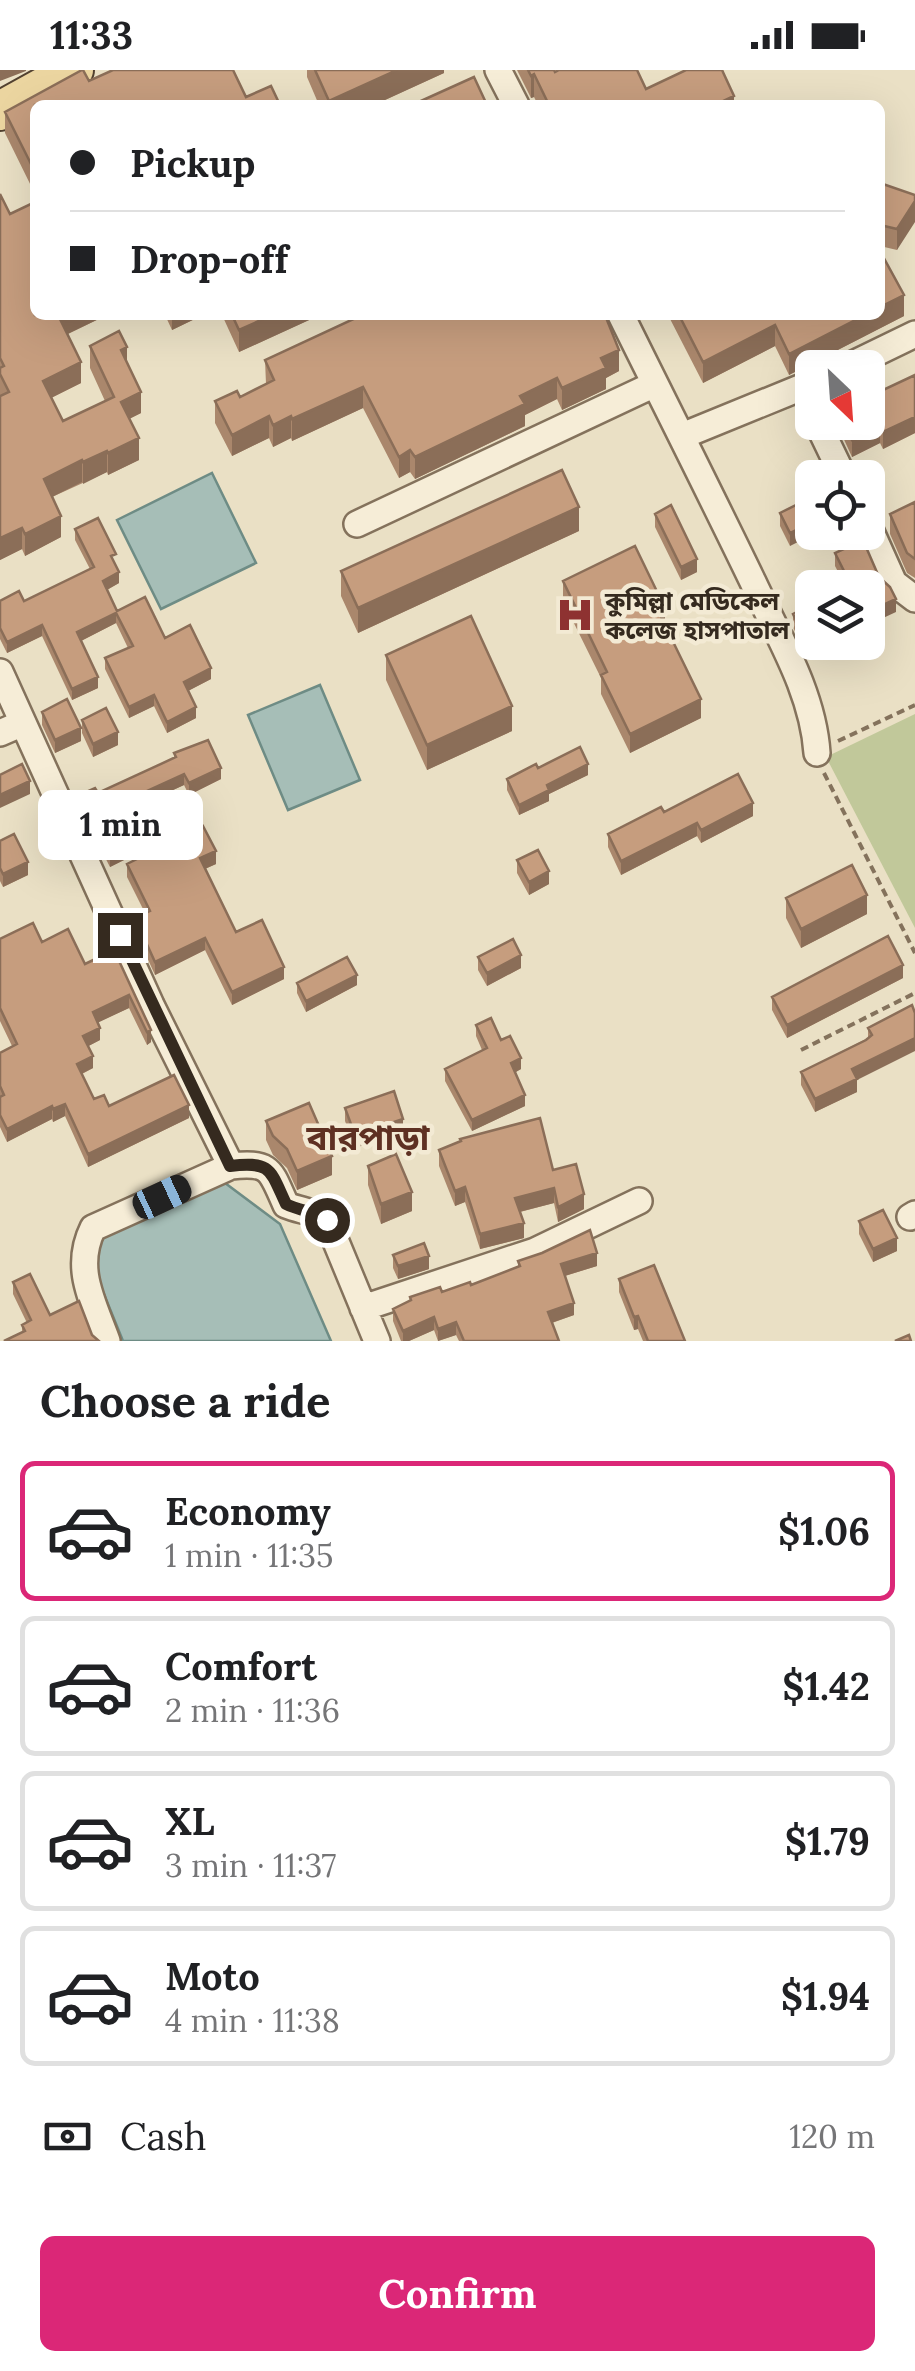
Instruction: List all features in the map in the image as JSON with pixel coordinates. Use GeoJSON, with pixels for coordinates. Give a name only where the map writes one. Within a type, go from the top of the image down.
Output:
{"type":"FeatureCollection","features":[{"type":"Feature","properties":{"kind":"main road"},"geometry":{"type":"LineString","coordinates":[[0,111],[74,70]]}},
{"type":"Feature","properties":{"kind":"street"},"geometry":{"type":"LineString","coordinates":[[498,70],[513,100]]}},
{"type":"Feature","properties":{"kind":"street"},"geometry":{"type":"LineString","coordinates":[[624,320],[781,642],[816,728],[818,752]]}},
{"type":"Feature","properties":{"kind":"street"},"geometry":{"type":"LineString","coordinates":[[882,350],[915,334]]}},
{"type":"Feature","properties":{"kind":"street"},"geometry":{"type":"LineString","coordinates":[[357,524],[656,384]]}},
{"type":"Feature","properties":{"kind":"street"},"geometry":{"type":"LineString","coordinates":[[682,436],[795,390]]}},
{"type":"Feature","properties":{"kind":"street"},"geometry":{"type":"LineString","coordinates":[[879,550],[894,583],[915,599]]}},
{"type":"Feature","properties":{"kind":"street"},"geometry":{"type":"LineString","coordinates":[[0,672],[11,728],[230,1166]]}},
{"type":"Feature","properties":{"kind":"street"},"geometry":{"type":"LineString","coordinates":[[107,1341],[83,1267],[86,1243],[94,1228],[230,1166],[256,1163],[272,1174],[286,1204],[316,1212],[327,1220],[377,1341]]}},
{"type":"Feature","properties":{"kind":"street"},"geometry":{"type":"LineString","coordinates":[[363,1308],[535,1251],[639,1201]]}},
{"type":"Feature","properties":{"kind":"path"},"geometry":{"type":"LineString","coordinates":[[915,705],[818,752],[825,775],[915,952]]}},
{"type":"Feature","properties":{"kind":"path"},"geometry":{"type":"LineString","coordinates":[[801,1050],[915,992]]}},
{"type":"Feature","properties":{"kind":"green space"},"geometry":{"type":"Polygon","coordinates":[[[915,714],[915,928],[826,757],[915,714]]]}},
{"type":"Feature","properties":{"kind":"water"},"geometry":{"type":"Polygon","coordinates":[[[212,473],[256,563],[161,609],[117,520],[212,473]]]}},
{"type":"Feature","properties":{"kind":"water"},"geometry":{"type":"Polygon","coordinates":[[[320,685],[360,780],[288,810],[248,715],[320,685]]]}},
{"type":"Feature","properties":{"kind":"water"},"geometry":{"type":"Polygon","coordinates":[[[205,1168],[280,1224],[331,1341],[123,1341],[80,1235],[205,1168]]]}},
{"type":"Feature","properties":{"kind":"building"},"geometry":{"type":"Polygon","coordinates":[[[83,70],[89,81],[113,70],[233,70],[246,97],[271,86],[278,100],[30,100],[30,162],[5,112],[83,70]]]}},
{"type":"Feature","properties":{"kind":"building"},"geometry":{"type":"Polygon","coordinates":[[[315,70],[397,70],[331,100],[315,70]]]}},
{"type":"Feature","properties":{"kind":"building"},"geometry":{"type":"Polygon","coordinates":[[[528,70],[637,70],[646,89],[686,70],[722,70],[734,96],[726,100],[547,100],[534,74],[531,76],[528,70]]]}},
{"type":"Feature","properties":{"kind":"building"},"geometry":{"type":"Polygon","coordinates":[[[474,77],[485,100],[423,100],[474,77]]]}},
{"type":"Feature","properties":{"kind":"building"},"geometry":{"type":"Polygon","coordinates":[[[885,185],[915,195],[897,229],[885,226],[885,185]]]}},
{"type":"Feature","properties":{"kind":"building"},"geometry":{"type":"Polygon","coordinates":[[[0,194],[10,214],[30,204],[30,320],[60,320],[81,362],[43,381],[63,421],[114,397],[90,346],[119,331],[127,347],[121,350],[141,392],[121,402],[139,438],[44,479],[61,516],[25,534],[22,528],[0,538],[0,396],[9,392],[0,374],[4,366],[0,358],[0,194]]]}},
{"type":"Feature","properties":{"kind":"building"},"geometry":{"type":"Polygon","coordinates":[[[885,260],[904,295],[885,304],[885,260]]]}},
{"type":"Feature","properties":{"kind":"building"},"geometry":{"type":"Polygon","coordinates":[[[234,320],[261,320],[239,330],[234,320]]]}},
{"type":"Feature","properties":{"kind":"building"},"geometry":{"type":"Polygon","coordinates":[[[351,320],[607,320],[619,350],[601,358],[606,368],[562,388],[557,378],[520,396],[525,404],[415,457],[410,450],[399,457],[363,387],[292,419],[291,416],[273,425],[269,416],[232,435],[215,401],[237,391],[240,397],[274,380],[265,360],[351,320]]]}},
{"type":"Feature","properties":{"kind":"building"},"geometry":{"type":"Polygon","coordinates":[[[682,320],[855,320],[789,354],[775,325],[703,362],[682,320]]]}},
{"type":"Feature","properties":{"kind":"building"},"geometry":{"type":"Polygon","coordinates":[[[915,375],[915,417],[885,431],[885,389],[915,375]]]}},
{"type":"Feature","properties":{"kind":"building"},"geometry":{"type":"Polygon","coordinates":[[[562,470],[579,507],[358,608],[341,571],[562,470]]]}},
{"type":"Feature","properties":{"kind":"building"},"geometry":{"type":"Polygon","coordinates":[[[915,502],[915,559],[907,553],[890,514],[915,502]]]}},
{"type":"Feature","properties":{"kind":"building"},"geometry":{"type":"Polygon","coordinates":[[[671,505],[697,559],[681,567],[655,514],[671,505]]]}},
{"type":"Feature","properties":{"kind":"building"},"geometry":{"type":"Polygon","coordinates":[[[795,506],[795,530],[790,533],[780,513],[795,506]]]}},
{"type":"Feature","properties":{"kind":"building"},"geometry":{"type":"Polygon","coordinates":[[[98,518],[116,554],[111,556],[119,572],[103,581],[117,611],[145,597],[165,638],[190,625],[211,668],[184,682],[196,707],[167,722],[154,695],[129,707],[105,658],[133,646],[116,613],[77,632],[98,677],[72,689],[42,625],[7,642],[0,628],[0,601],[19,591],[24,601],[94,567],[75,529],[98,518]]]}},
{"type":"Feature","properties":{"kind":"building"},"geometry":{"type":"Polygon","coordinates":[[[635,546],[665,608],[658,611],[701,699],[630,734],[601,675],[607,672],[563,581],[635,546]]]}},
{"type":"Feature","properties":{"kind":"building"},"geometry":{"type":"Polygon","coordinates":[[[867,550],[876,570],[844,570],[835,553],[867,550]]]}},
{"type":"Feature","properties":{"kind":"building"},"geometry":{"type":"Polygon","coordinates":[[[885,582],[890,587],[896,599],[885,604],[885,582]]]}},
{"type":"Feature","properties":{"kind":"building"},"geometry":{"type":"Polygon","coordinates":[[[471,616],[512,706],[427,745],[386,655],[471,616]]]}},
{"type":"Feature","properties":{"kind":"building"},"geometry":{"type":"Polygon","coordinates":[[[67,699],[81,728],[55,740],[42,712],[67,699]]]}},
{"type":"Feature","properties":{"kind":"building"},"geometry":{"type":"Polygon","coordinates":[[[106,708],[118,732],[93,744],[82,720],[106,708]]]}},
{"type":"Feature","properties":{"kind":"building"},"geometry":{"type":"Polygon","coordinates":[[[208,740],[221,768],[189,783],[184,774],[114,806],[132,845],[110,856],[79,795],[95,788],[98,793],[176,757],[174,753],[208,740]]]}},
{"type":"Feature","properties":{"kind":"building"},"geometry":{"type":"Polygon","coordinates":[[[580,747],[588,764],[519,805],[507,779],[580,747]]]}},
{"type":"Feature","properties":{"kind":"building"},"geometry":{"type":"Polygon","coordinates":[[[22,764],[30,781],[0,795],[0,775],[22,764]]]}},
{"type":"Feature","properties":{"kind":"building"},"geometry":{"type":"Polygon","coordinates":[[[738,774],[753,803],[701,830],[697,823],[621,861],[608,834],[661,807],[664,812],[738,774]]]}},
{"type":"Feature","properties":{"kind":"building"},"geometry":{"type":"Polygon","coordinates":[[[203,826],[216,851],[200,858],[236,932],[262,920],[284,967],[232,992],[205,938],[155,962],[135,918],[150,911],[127,864],[203,826]]]}},
{"type":"Feature","properties":{"kind":"building"},"geometry":{"type":"Polygon","coordinates":[[[14,834],[28,862],[3,874],[0,841],[14,834]]]}},
{"type":"Feature","properties":{"kind":"building"},"geometry":{"type":"Polygon","coordinates":[[[538,850],[549,871],[529,882],[517,860],[538,850]]]}},
{"type":"Feature","properties":{"kind":"building"},"geometry":{"type":"Polygon","coordinates":[[[852,865],[867,895],[801,929],[786,898],[852,865]]]}},
{"type":"Feature","properties":{"kind":"building"},"geometry":{"type":"Polygon","coordinates":[[[33,923],[42,942],[68,929],[85,964],[114,950],[151,1030],[147,1032],[129,995],[93,1012],[100,1028],[83,1036],[93,1056],[77,1064],[94,1099],[104,1095],[109,1106],[174,1075],[189,1105],[88,1154],[65,1104],[53,1109],[52,1106],[7,1129],[0,1115],[0,1097],[4,1095],[0,1086],[0,1053],[17,1044],[0,1008],[0,939],[33,923]]]}},
{"type":"Feature","properties":{"kind":"building"},"geometry":{"type":"Polygon","coordinates":[[[888,936],[903,965],[787,1025],[772,997],[888,936]]]}},
{"type":"Feature","properties":{"kind":"building"},"geometry":{"type":"Polygon","coordinates":[[[513,939],[521,955],[487,973],[478,957],[513,939]]]}},
{"type":"Feature","properties":{"kind":"building"},"geometry":{"type":"Polygon","coordinates":[[[347,957],[357,975],[306,1001],[297,983],[347,957]]]}},
{"type":"Feature","properties":{"kind":"building"},"geometry":{"type":"Polygon","coordinates":[[[912,1005],[915,1038],[852,1069],[857,1079],[815,1099],[801,1072],[866,1040],[872,1035],[868,1028],[912,1005]]]}},
{"type":"Feature","properties":{"kind":"building"},"geometry":{"type":"Polygon","coordinates":[[[491,1018],[501,1040],[510,1036],[521,1058],[511,1063],[525,1095],[472,1120],[445,1069],[487,1048],[476,1025],[491,1018]]]}},
{"type":"Feature","properties":{"kind":"building"},"geometry":{"type":"Polygon","coordinates":[[[394,1091],[403,1119],[355,1135],[345,1108],[394,1091]]]}},
{"type":"Feature","properties":{"kind":"building"},"geometry":{"type":"Polygon","coordinates":[[[309,1103],[332,1156],[297,1171],[287,1149],[273,1136],[266,1121],[309,1103]]]}},
{"type":"Feature","properties":{"kind":"building"},"geometry":{"type":"Polygon","coordinates":[[[540,1118],[553,1170],[576,1164],[584,1194],[558,1207],[554,1188],[515,1198],[524,1223],[480,1234],[465,1187],[455,1191],[439,1150],[460,1139],[540,1118]]]}},
{"type":"Feature","properties":{"kind":"building"},"geometry":{"type":"Polygon","coordinates":[[[396,1154],[412,1192],[381,1204],[368,1166],[396,1154]]]}},
{"type":"Feature","properties":{"kind":"building"},"geometry":{"type":"Polygon","coordinates":[[[883,1210],[897,1238],[873,1249],[859,1221],[883,1210]]]}},
{"type":"Feature","properties":{"kind":"building"},"geometry":{"type":"Polygon","coordinates":[[[590,1230],[597,1253],[561,1264],[574,1303],[548,1312],[559,1341],[464,1341],[456,1322],[438,1329],[434,1317],[403,1331],[393,1309],[411,1300],[410,1297],[440,1287],[442,1292],[470,1282],[471,1285],[520,1266],[518,1261],[590,1230]]]}},
{"type":"Feature","properties":{"kind":"building"},"geometry":{"type":"Polygon","coordinates":[[[424,1243],[429,1256],[398,1266],[393,1255],[424,1243]]]}},
{"type":"Feature","properties":{"kind":"building"},"geometry":{"type":"Polygon","coordinates":[[[654,1265],[685,1341],[648,1341],[638,1316],[634,1317],[619,1279],[654,1265]]]}},
{"type":"Feature","properties":{"kind":"building"},"geometry":{"type":"Polygon","coordinates":[[[30,1274],[50,1315],[79,1301],[92,1335],[99,1341],[4,1341],[25,1331],[22,1325],[31,1320],[13,1282],[30,1274]]]}},
{"type":"Feature","properties":{"kind":"place","name":"কুমিল্লা মেডিকেল কলেজ হাসপাতাল"},"geometry":{"type":"Point","coordinates":[575,615]}},
{"type":"Feature","properties":{"kind":"district","name":"বারপাড়া"},"geometry":{"type":"Point","coordinates":[368,1137]}},
{"type":"Feature","properties":{"kind":"route"},"geometry":{"type":"LineString","coordinates":[[120,935],[230,1166],[256,1163],[272,1174],[286,1204],[316,1212],[327,1220]]}}]}
